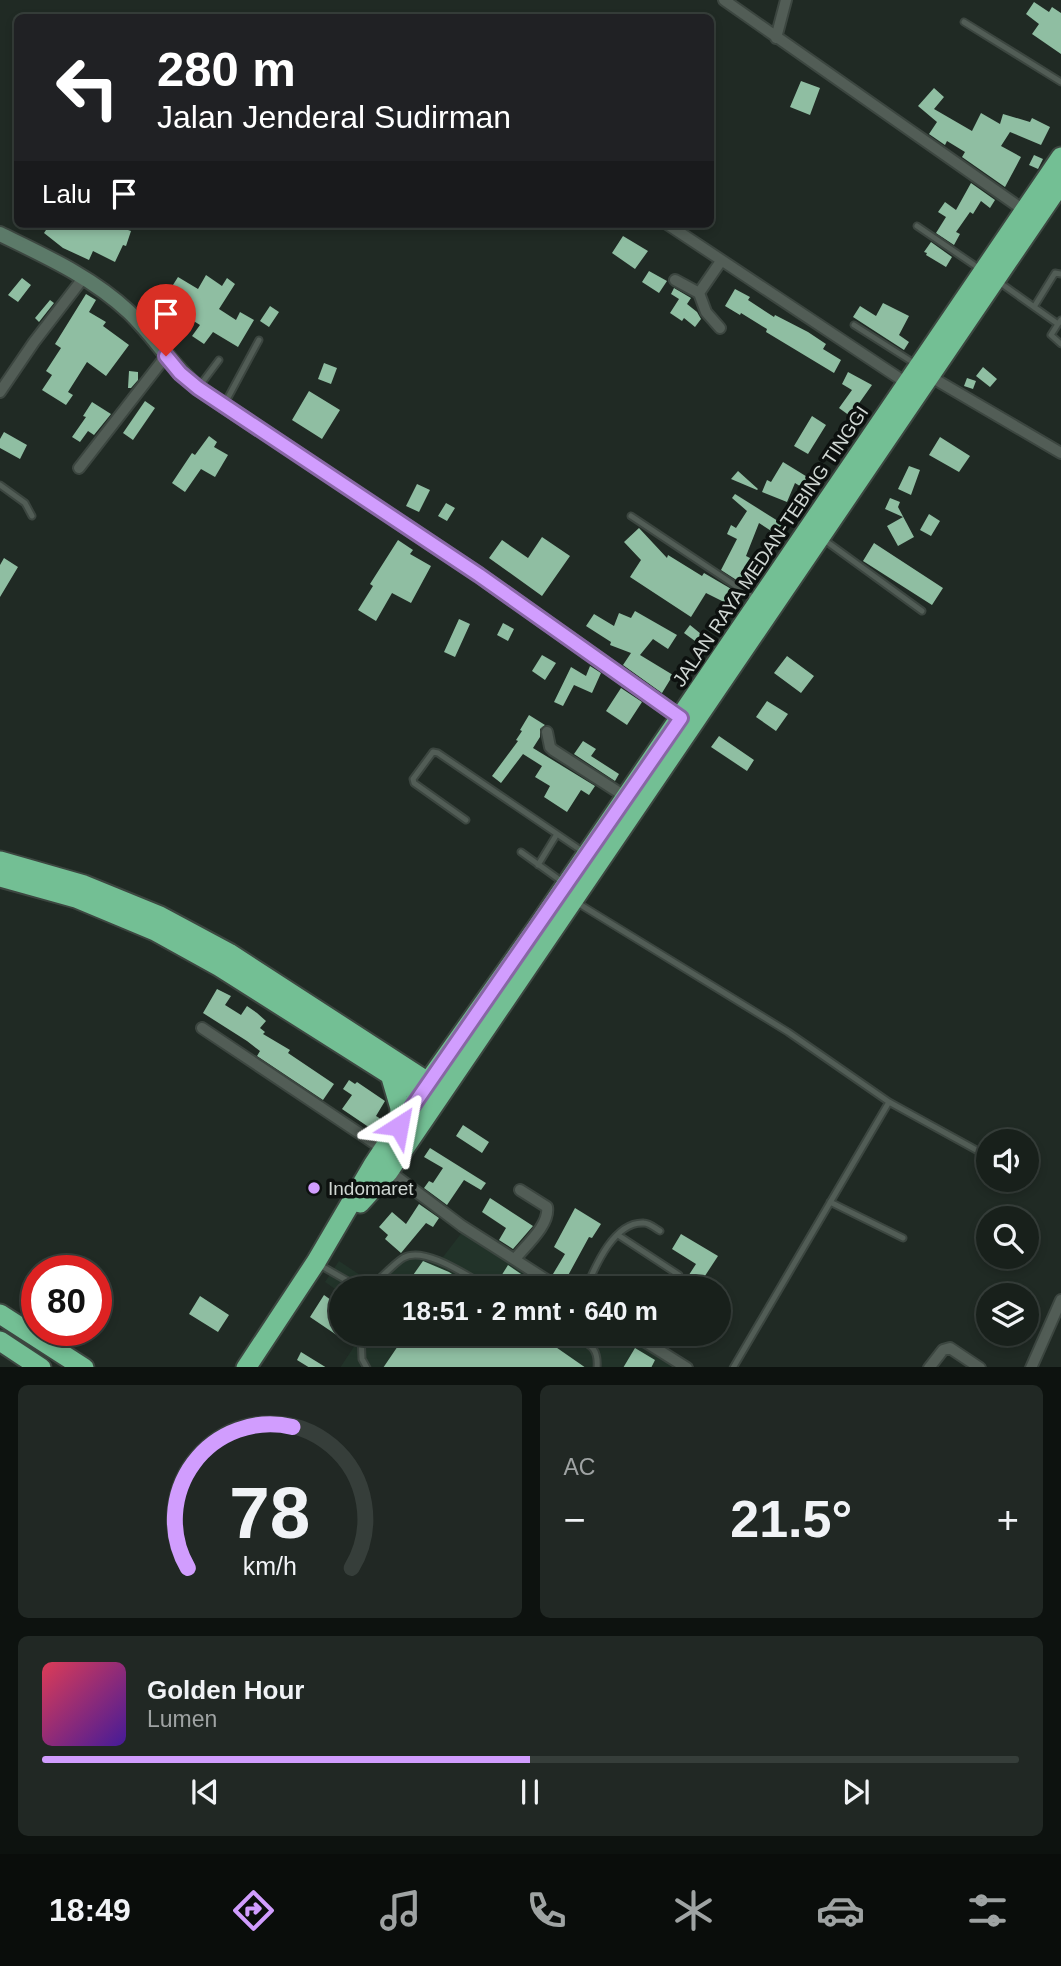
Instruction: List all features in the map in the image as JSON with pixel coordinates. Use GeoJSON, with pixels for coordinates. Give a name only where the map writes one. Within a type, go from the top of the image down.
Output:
{"type":"FeatureCollection","features":[{"type":"Feature","properties":{"kind":"highway","name":"JALAN RAYA MEDAN-TEBING TINGGI"},"geometry":{"type":"LineString","coordinates":[[990,276],[1025,211],[1061,157]]}},
{"type":"Feature","properties":{"kind":"highway","name":"JALAN RAYA MEDAN-TEBING TINGGI"},"geometry":{"type":"LineString","coordinates":[[330,1238],[389,1171],[451,1050],[570,892],[587,854],[626,797],[686,722],[759,602],[833,507],[990,276],[1061,183]]}},
{"type":"Feature","properties":{"kind":"highway","name":"JALAN RAYA MEDAN-TEBING TINGGI"},"geometry":{"type":"LineString","coordinates":[[246,1367],[316,1262],[383,1149],[399,1126],[431,1093],[686,722],[820,537],[833,507],[908,384],[925,372]]}},
{"type":"Feature","properties":{"kind":"highway"},"geometry":{"type":"LineString","coordinates":[[0,861],[84,885],[160,916],[229,953],[431,1093]]}},
{"type":"Feature","properties":{"kind":"highway"},"geometry":{"type":"LineString","coordinates":[[0,877],[76,898],[155,931],[394,1069],[451,1050]]}},
{"type":"Feature","properties":{"kind":"highway"},"geometry":{"type":"LineString","coordinates":[[394,1069],[400,1108],[399,1126]]}},
{"type":"Feature","properties":{"kind":"highway"},"geometry":{"type":"LineString","coordinates":[[0,1314],[84,1367]]}},
{"type":"Feature","properties":{"kind":"highway"},"geometry":{"type":"LineString","coordinates":[[0,1341],[41,1367]]}},
{"type":"Feature","properties":{"kind":"main road"},"geometry":{"type":"LineString","coordinates":[[0,234],[85,277],[130,313],[180,373],[198,388],[479,575],[686,722]]}},
{"type":"Feature","properties":{"kind":"street"},"geometry":{"type":"LineString","coordinates":[[724,0],[1025,211]]}},
{"type":"Feature","properties":{"kind":"street"},"geometry":{"type":"LineString","coordinates":[[776,38],[786,0]]}},
{"type":"Feature","properties":{"kind":"street"},"geometry":{"type":"LineString","coordinates":[[673,228],[908,384]]}},
{"type":"Feature","properties":{"kind":"street"},"geometry":{"type":"LineString","coordinates":[[699,293],[721,261]]}},
{"type":"Feature","properties":{"kind":"street"},"geometry":{"type":"LineString","coordinates":[[0,392],[34,342],[85,277]]}},
{"type":"Feature","properties":{"kind":"street"},"geometry":{"type":"LineString","coordinates":[[675,279],[699,293],[706,312],[720,328]]}},
{"type":"Feature","properties":{"kind":"street"},"geometry":{"type":"LineString","coordinates":[[79,468],[166,356]]}},
{"type":"Feature","properties":{"kind":"street"},"geometry":{"type":"LineString","coordinates":[[925,372],[1061,453]]}},
{"type":"Feature","properties":{"kind":"street"},"geometry":{"type":"LineString","coordinates":[[547,732],[553,750],[626,797]]}},
{"type":"Feature","properties":{"kind":"street"},"geometry":{"type":"LineString","coordinates":[[202,1028],[383,1149]]}},
{"type":"Feature","properties":{"kind":"street"},"geometry":{"type":"LineString","coordinates":[[389,1171],[462,1226],[541,1276]]}},
{"type":"Feature","properties":{"kind":"street"},"geometry":{"type":"LineString","coordinates":[[515,1259],[543,1224],[548,1212],[547,1207],[520,1190]]}},
{"type":"Feature","properties":{"kind":"street"},"geometry":{"type":"LineString","coordinates":[[1031,1367],[1061,1300]]}},
{"type":"Feature","properties":{"kind":"street"},"geometry":{"type":"LineString","coordinates":[[653,1346],[687,1367]]}},
{"type":"Feature","properties":{"kind":"street"},"geometry":{"type":"LineString","coordinates":[[929,1367],[943,1350],[950,1348],[979,1367]]}},
{"type":"Feature","properties":{"kind":"lane"},"geometry":{"type":"LineString","coordinates":[[964,22],[1061,82]]}},
{"type":"Feature","properties":{"kind":"lane"},"geometry":{"type":"LineString","coordinates":[[917,226],[1060,322],[1051,335],[1061,344]]}},
{"type":"Feature","properties":{"kind":"lane"},"geometry":{"type":"LineString","coordinates":[[1034,307],[1055,273],[1061,274]]}},
{"type":"Feature","properties":{"kind":"lane"},"geometry":{"type":"LineString","coordinates":[[854,325],[925,372]]}},
{"type":"Feature","properties":{"kind":"lane"},"geometry":{"type":"LineString","coordinates":[[224,405],[259,340]]}},
{"type":"Feature","properties":{"kind":"lane"},"geometry":{"type":"LineString","coordinates":[[198,388],[219,360]]}},
{"type":"Feature","properties":{"kind":"lane"},"geometry":{"type":"LineString","coordinates":[[0,485],[25,503],[32,516]]}},
{"type":"Feature","properties":{"kind":"lane"},"geometry":{"type":"LineString","coordinates":[[631,516],[759,602]]}},
{"type":"Feature","properties":{"kind":"lane"},"geometry":{"type":"LineString","coordinates":[[820,537],[922,611]]}},
{"type":"Feature","properties":{"kind":"lane"},"geometry":{"type":"LineString","coordinates":[[466,820],[414,783],[413,779],[433,752],[587,854]]}},
{"type":"Feature","properties":{"kind":"lane"},"geometry":{"type":"LineString","coordinates":[[538,865],[557,834]]}},
{"type":"Feature","properties":{"kind":"lane"},"geometry":{"type":"LineString","coordinates":[[521,852],[570,892],[788,1032],[889,1102],[976,1150]]}},
{"type":"Feature","properties":{"kind":"lane"},"geometry":{"type":"LineString","coordinates":[[733,1367],[889,1102]]}},
{"type":"Feature","properties":{"kind":"lane"},"geometry":{"type":"LineString","coordinates":[[831,1202],[902,1238]]}},
{"type":"Feature","properties":{"kind":"lane"},"geometry":{"type":"LineString","coordinates":[[591,1276],[601,1252],[618,1235],[632,1226],[644,1223],[660,1231]]}},
{"type":"Feature","properties":{"kind":"lane"},"geometry":{"type":"LineString","coordinates":[[618,1235],[679,1275]]}},
{"type":"Feature","properties":{"kind":"lane"},"geometry":{"type":"LineString","coordinates":[[384,1276],[404,1258],[415,1254],[432,1257],[467,1276]]}},
{"type":"Feature","properties":{"kind":"lane"},"geometry":{"type":"LineString","coordinates":[[316,1262],[340,1276]]}},
{"type":"Feature","properties":{"kind":"lane"},"geometry":{"type":"LineString","coordinates":[[361,1346],[362,1359],[367,1367]]}},
{"type":"Feature","properties":{"kind":"lane"},"geometry":{"type":"LineString","coordinates":[[591,1346],[597,1353],[597,1367]]}},
{"type":"Feature","properties":{"kind":"shaded area"},"geometry":{"type":"Polygon","coordinates":[[[463,1231],[536,1276],[376,1276],[416,1250],[443,1257],[463,1231]]]}},
{"type":"Feature","properties":{"kind":"shaded area"},"geometry":{"type":"Polygon","coordinates":[[[339,1261],[362,1276],[329,1276],[339,1261]]]}},
{"type":"Feature","properties":{"kind":"shaded area"},"geometry":{"type":"Polygon","coordinates":[[[354,1346],[648,1346],[681,1367],[341,1367],[354,1346]]]}},
{"type":"Feature","properties":{"kind":"building"},"geometry":{"type":"Polygon","coordinates":[[[1034,2],[1049,12],[1052,7],[1061,13],[1061,54],[1032,34],[1039,24],[1026,14],[1034,2]]]}},
{"type":"Feature","properties":{"kind":"building"},"geometry":{"type":"Polygon","coordinates":[[[801,81],[820,88],[810,115],[790,107],[801,81]]]}},
{"type":"Feature","properties":{"kind":"building"},"geometry":{"type":"Polygon","coordinates":[[[934,88],[944,97],[934,109],[972,131],[981,113],[1000,124],[1003,114],[1030,122],[1032,118],[1050,127],[1041,145],[1010,132],[1001,146],[1021,157],[1005,187],[962,157],[965,152],[947,141],[945,145],[929,134],[937,122],[918,106],[934,88]]]}},
{"type":"Feature","properties":{"kind":"building"},"geometry":{"type":"Polygon","coordinates":[[[1034,155],[1043,159],[1038,169],[1029,165],[1034,155]]]}},
{"type":"Feature","properties":{"kind":"building"},"geometry":{"type":"Polygon","coordinates":[[[971,183],[995,200],[990,208],[981,201],[973,214],[970,212],[956,232],[960,234],[954,245],[936,233],[946,217],[938,212],[945,202],[956,210],[971,183]]]}},
{"type":"Feature","properties":{"kind":"building"},"geometry":{"type":"Polygon","coordinates":[[[47,228],[122,228],[131,231],[126,246],[123,245],[115,262],[93,251],[89,260],[63,248],[44,233],[47,228]]]}},
{"type":"Feature","properties":{"kind":"building"},"geometry":{"type":"Polygon","coordinates":[[[623,236],[648,251],[635,269],[612,253],[623,236]]]}},
{"type":"Feature","properties":{"kind":"building"},"geometry":{"type":"Polygon","coordinates":[[[931,242],[952,257],[946,267],[924,252],[931,242]]]}},
{"type":"Feature","properties":{"kind":"building"},"geometry":{"type":"Polygon","coordinates":[[[649,271],[667,281],[659,293],[642,282],[649,271]]]}},
{"type":"Feature","properties":{"kind":"building"},"geometry":{"type":"Polygon","coordinates":[[[206,275],[222,286],[227,278],[235,284],[219,309],[236,320],[240,312],[254,320],[238,347],[213,332],[204,344],[192,336],[200,325],[173,308],[169,314],[159,307],[178,277],[198,289],[206,275]]]}},
{"type":"Feature","properties":{"kind":"building"},"geometry":{"type":"Polygon","coordinates":[[[22,278],[31,285],[18,302],[8,295],[22,278]]]}},
{"type":"Feature","properties":{"kind":"building"},"geometry":{"type":"Polygon","coordinates":[[[674,288],[691,298],[687,304],[701,319],[695,327],[684,318],[682,321],[670,313],[679,299],[671,294],[674,288]]]}},
{"type":"Feature","properties":{"kind":"building"},"geometry":{"type":"Polygon","coordinates":[[[735,289],[750,297],[748,300],[774,317],[775,315],[808,332],[826,344],[823,349],[841,360],[834,373],[766,332],[767,329],[741,313],[740,315],[725,306],[735,289]]]}},
{"type":"Feature","properties":{"kind":"building"},"geometry":{"type":"Polygon","coordinates":[[[86,294],[96,300],[89,312],[106,322],[103,326],[129,345],[106,376],[87,362],[68,392],[73,395],[66,405],[42,390],[52,375],[46,371],[61,348],[55,344],[86,294]]]}},
{"type":"Feature","properties":{"kind":"building"},"geometry":{"type":"Polygon","coordinates":[[[50,300],[54,303],[39,322],[35,318],[50,300]]]}},
{"type":"Feature","properties":{"kind":"building"},"geometry":{"type":"Polygon","coordinates":[[[883,303],[909,316],[899,335],[909,342],[904,350],[853,317],[860,306],[876,316],[883,303]]]}},
{"type":"Feature","properties":{"kind":"building"},"geometry":{"type":"Polygon","coordinates":[[[270,306],[279,312],[269,327],[260,321],[270,306]]]}},
{"type":"Feature","properties":{"kind":"building"},"geometry":{"type":"Polygon","coordinates":[[[324,363],[337,368],[331,384],[318,379],[324,363]]]}},
{"type":"Feature","properties":{"kind":"building"},"geometry":{"type":"Polygon","coordinates":[[[983,367],[997,379],[990,387],[976,376],[983,367]]]}},
{"type":"Feature","properties":{"kind":"building"},"geometry":{"type":"Polygon","coordinates":[[[129,371],[138,372],[138,380],[131,388],[128,388],[129,371]]]}},
{"type":"Feature","properties":{"kind":"building"},"geometry":{"type":"Polygon","coordinates":[[[848,372],[872,385],[850,416],[839,408],[852,390],[842,384],[848,372]]]}},
{"type":"Feature","properties":{"kind":"building"},"geometry":{"type":"Polygon","coordinates":[[[967,378],[976,381],[973,389],[964,386],[967,378]]]}},
{"type":"Feature","properties":{"kind":"building"},"geometry":{"type":"Polygon","coordinates":[[[309,391],[340,410],[322,439],[292,420],[309,391]]]}},
{"type":"Feature","properties":{"kind":"building"},"geometry":{"type":"Polygon","coordinates":[[[145,401],[155,408],[133,440],[123,433],[145,401]]]}},
{"type":"Feature","properties":{"kind":"building"},"geometry":{"type":"Polygon","coordinates":[[[92,402],[111,414],[94,435],[88,431],[80,442],[72,437],[86,417],[83,416],[92,402]]]}},
{"type":"Feature","properties":{"kind":"building"},"geometry":{"type":"Polygon","coordinates":[[[812,416],[826,425],[808,454],[794,446],[812,416]]]}},
{"type":"Feature","properties":{"kind":"building"},"geometry":{"type":"Polygon","coordinates":[[[4,432],[27,445],[20,459],[0,448],[0,439],[4,432]]]}},
{"type":"Feature","properties":{"kind":"building"},"geometry":{"type":"Polygon","coordinates":[[[209,436],[217,442],[214,447],[228,455],[215,477],[201,469],[185,492],[172,483],[192,453],[195,455],[209,436]]]}},
{"type":"Feature","properties":{"kind":"building"},"geometry":{"type":"Polygon","coordinates":[[[940,437],[970,456],[959,472],[929,455],[940,437]]]}},
{"type":"Feature","properties":{"kind":"building"},"geometry":{"type":"Polygon","coordinates":[[[783,462],[809,478],[803,488],[795,483],[787,502],[762,492],[767,480],[771,482],[783,462]]]}},
{"type":"Feature","properties":{"kind":"building"},"geometry":{"type":"Polygon","coordinates":[[[909,466],[920,470],[911,495],[898,489],[909,466]]]}},
{"type":"Feature","properties":{"kind":"building"},"geometry":{"type":"Polygon","coordinates":[[[738,471],[758,489],[731,479],[738,471]]]}},
{"type":"Feature","properties":{"kind":"building"},"geometry":{"type":"Polygon","coordinates":[[[417,484],[430,490],[419,512],[406,506],[417,484]]]}},
{"type":"Feature","properties":{"kind":"building"},"geometry":{"type":"Polygon","coordinates":[[[735,494],[786,526],[779,536],[759,523],[746,556],[754,560],[745,579],[740,577],[738,581],[721,570],[737,539],[727,534],[731,525],[736,528],[747,511],[732,498],[735,494]]]}},
{"type":"Feature","properties":{"kind":"building"},"geometry":{"type":"Polygon","coordinates":[[[890,498],[900,502],[898,507],[914,537],[898,546],[887,526],[903,517],[885,509],[890,498]]]}},
{"type":"Feature","properties":{"kind":"building"},"geometry":{"type":"Polygon","coordinates":[[[446,503],[455,508],[447,521],[438,516],[446,503]]]}},
{"type":"Feature","properties":{"kind":"building"},"geometry":{"type":"Polygon","coordinates":[[[929,514],[940,521],[931,536],[920,530],[929,514]]]}},
{"type":"Feature","properties":{"kind":"building"},"geometry":{"type":"Polygon","coordinates":[[[639,528],[667,558],[668,555],[702,576],[704,573],[733,590],[726,603],[706,593],[691,617],[630,577],[641,560],[624,542],[639,528]]]}},
{"type":"Feature","properties":{"kind":"building"},"geometry":{"type":"Polygon","coordinates":[[[542,537],[570,556],[542,596],[489,558],[502,540],[528,558],[542,537]]]}},
{"type":"Feature","properties":{"kind":"building"},"geometry":{"type":"Polygon","coordinates":[[[398,540],[413,550],[410,554],[431,566],[411,603],[392,593],[376,621],[358,610],[373,586],[370,584],[398,540]]]}},
{"type":"Feature","properties":{"kind":"building"},"geometry":{"type":"Polygon","coordinates":[[[874,543],[943,588],[932,605],[863,561],[874,543]]]}},
{"type":"Feature","properties":{"kind":"building"},"geometry":{"type":"Polygon","coordinates":[[[4,558],[18,567],[0,597],[0,565],[4,558]]]}},
{"type":"Feature","properties":{"kind":"building"},"geometry":{"type":"Polygon","coordinates":[[[635,611],[677,635],[668,649],[653,639],[640,655],[673,675],[662,693],[623,665],[631,653],[610,645],[611,642],[586,626],[594,614],[614,626],[619,613],[631,618],[635,611]]]}},
{"type":"Feature","properties":{"kind":"building"},"geometry":{"type":"Polygon","coordinates":[[[459,619],[470,624],[455,657],[444,652],[459,619]]]}},
{"type":"Feature","properties":{"kind":"building"},"geometry":{"type":"Polygon","coordinates":[[[503,623],[514,629],[508,641],[497,635],[503,623]]]}},
{"type":"Feature","properties":{"kind":"building"},"geometry":{"type":"Polygon","coordinates":[[[690,625],[701,634],[695,641],[684,633],[690,625]]]}},
{"type":"Feature","properties":{"kind":"building"},"geometry":{"type":"Polygon","coordinates":[[[542,655],[556,663],[545,680],[532,671],[542,655]]]}},
{"type":"Feature","properties":{"kind":"building"},"geometry":{"type":"Polygon","coordinates":[[[787,656],[814,676],[801,693],[774,673],[787,656]]]}},
{"type":"Feature","properties":{"kind":"building"},"geometry":{"type":"Polygon","coordinates":[[[590,666],[601,673],[592,693],[574,685],[563,706],[554,702],[571,667],[586,676],[590,666]]]}},
{"type":"Feature","properties":{"kind":"building"},"geometry":{"type":"Polygon","coordinates":[[[621,688],[642,702],[627,725],[606,711],[621,688]]]}},
{"type":"Feature","properties":{"kind":"building"},"geometry":{"type":"Polygon","coordinates":[[[767,701],[788,714],[776,731],[756,717],[767,701]]]}},
{"type":"Feature","properties":{"kind":"building"},"geometry":{"type":"Polygon","coordinates":[[[529,715],[545,725],[540,729],[540,737],[533,748],[595,786],[589,795],[581,790],[567,812],[544,797],[550,786],[535,777],[542,766],[523,754],[501,783],[492,776],[518,741],[516,740],[522,731],[520,730],[529,715]]]}},
{"type":"Feature","properties":{"kind":"building"},"geometry":{"type":"Polygon","coordinates":[[[719,736],[754,760],[747,771],[711,747],[719,736]]]}},
{"type":"Feature","properties":{"kind":"building"},"geometry":{"type":"Polygon","coordinates":[[[583,741],[596,749],[591,756],[619,774],[615,781],[574,754],[583,741]]]}},
{"type":"Feature","properties":{"kind":"building"},"geometry":{"type":"Polygon","coordinates":[[[217,989],[231,996],[225,1005],[241,1015],[247,1006],[257,1013],[266,1021],[260,1028],[265,1032],[263,1034],[290,1050],[288,1053],[334,1084],[323,1100],[257,1056],[260,1051],[247,1041],[203,1013],[217,989]]]}},
{"type":"Feature","properties":{"kind":"building"},"geometry":{"type":"Polygon","coordinates":[[[349,1080],[355,1084],[357,1082],[385,1101],[376,1116],[381,1119],[373,1130],[342,1109],[352,1095],[343,1089],[349,1080]]]}},
{"type":"Feature","properties":{"kind":"building"},"geometry":{"type":"Polygon","coordinates":[[[463,1125],[489,1142],[482,1153],[456,1136],[463,1125]]]}},
{"type":"Feature","properties":{"kind":"building"},"geometry":{"type":"Polygon","coordinates":[[[430,1148],[486,1183],[481,1190],[464,1180],[447,1205],[424,1188],[429,1181],[433,1183],[443,1168],[424,1157],[430,1148]]]}},
{"type":"Feature","properties":{"kind":"building"},"geometry":{"type":"Polygon","coordinates":[[[490,1198],[533,1226],[513,1249],[499,1240],[506,1228],[482,1212],[490,1198]]]}},
{"type":"Feature","properties":{"kind":"building"},"geometry":{"type":"Polygon","coordinates":[[[419,1204],[439,1218],[433,1227],[426,1223],[401,1253],[385,1239],[388,1235],[379,1227],[392,1212],[406,1224],[419,1204]]]}},
{"type":"Feature","properties":{"kind":"building"},"geometry":{"type":"Polygon","coordinates":[[[575,1208],[601,1224],[592,1238],[589,1237],[568,1276],[553,1274],[565,1254],[554,1247],[575,1208]]]}},
{"type":"Feature","properties":{"kind":"building"},"geometry":{"type":"Polygon","coordinates":[[[681,1234],[718,1256],[705,1276],[688,1276],[696,1264],[672,1249],[681,1234]]]}},
{"type":"Feature","properties":{"kind":"building"},"geometry":{"type":"Polygon","coordinates":[[[423,1261],[455,1276],[412,1276],[423,1261]]]}},
{"type":"Feature","properties":{"kind":"building"},"geometry":{"type":"Polygon","coordinates":[[[508,1265],[524,1276],[501,1276],[508,1265]]]}},
{"type":"Feature","properties":{"kind":"building"},"geometry":{"type":"Polygon","coordinates":[[[324,1295],[329,1299],[329,1330],[310,1317],[324,1295]]]}},
{"type":"Feature","properties":{"kind":"building"},"geometry":{"type":"Polygon","coordinates":[[[200,1296],[229,1315],[218,1332],[189,1314],[200,1296]]]}},
{"type":"Feature","properties":{"kind":"building"},"geometry":{"type":"Polygon","coordinates":[[[398,1346],[554,1346],[585,1367],[384,1367],[398,1346]]]}},
{"type":"Feature","properties":{"kind":"building"},"geometry":{"type":"Polygon","coordinates":[[[635,1348],[655,1360],[652,1367],[624,1367],[635,1348]]]}},
{"type":"Feature","properties":{"kind":"building"},"geometry":{"type":"Polygon","coordinates":[[[301,1352],[325,1367],[308,1367],[297,1360],[301,1352]]]}},
{"type":"Feature","properties":{"kind":"place","name":"Indomaret"},"geometry":{"type":"Point","coordinates":[314,1188]}},
{"type":"Feature","properties":{"kind":"route"},"geometry":{"type":"LineString","coordinates":[[166,356],[180,373],[198,388],[479,575],[681,718],[399,1126]]}}]}
